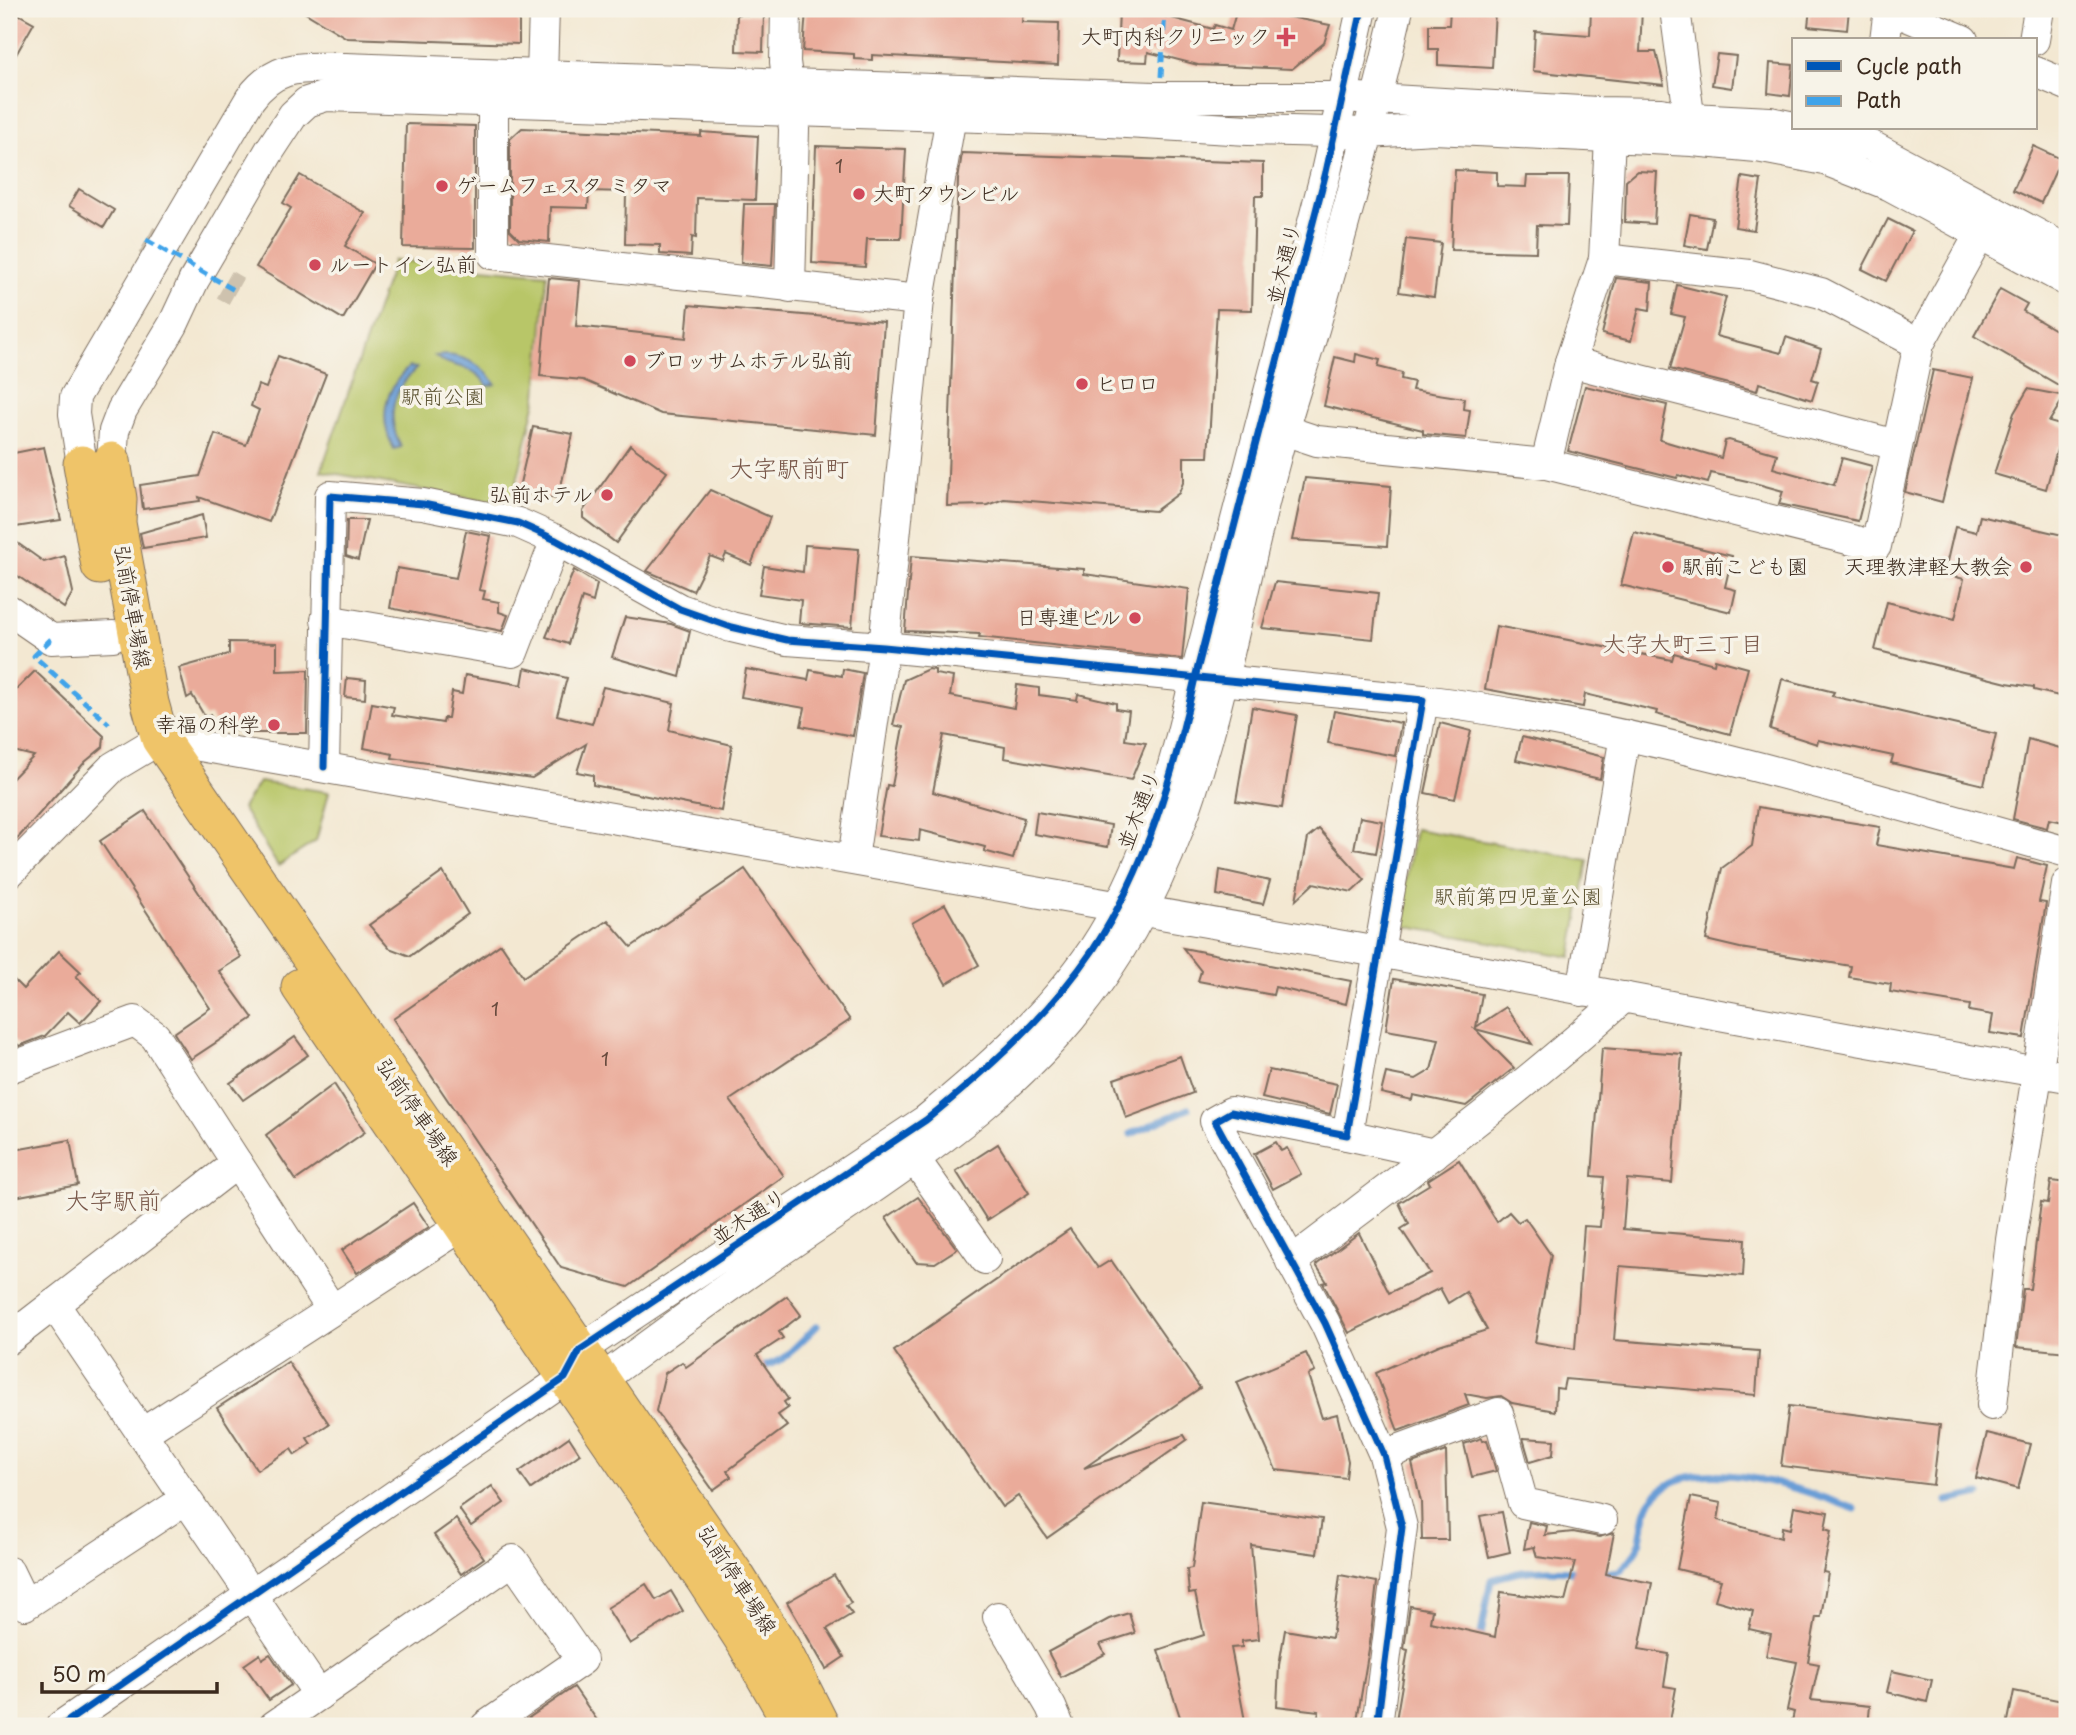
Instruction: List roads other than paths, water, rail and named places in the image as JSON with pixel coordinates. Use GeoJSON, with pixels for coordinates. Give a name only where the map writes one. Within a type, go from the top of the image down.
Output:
{"type":"FeatureCollection","features":[{"type":"Feature","properties":{"kind":"main road","name":"弘前停車場線"},"geometry":{"type":"LineString","coordinates":[[97,463],[113,636],[126,707],[461,1226],[582,1369],[793,1726]]}},
{"type":"Feature","properties":{"kind":"main road","name":"弘前停車場線"},"geometry":{"type":"LineString","coordinates":[[97,463],[118,499],[117,523],[150,703],[150,745],[582,1369],[736,1576],[782,1649],[821,1726]]}},
{"type":"Feature","properties":{"kind":"street"},"geometry":{"type":"LineString","coordinates":[[542,75],[544,9]]}},
{"type":"Feature","properties":{"kind":"street"},"geometry":{"type":"LineString","coordinates":[[786,9],[785,62],[790,97],[790,287]]}},
{"type":"Feature","properties":{"kind":"street","name":"並木通り"},"geometry":{"type":"LineString","coordinates":[[61,1726],[582,1369],[908,1150],[1030,1025],[1130,908],[1174,767],[1209,680],[1272,426],[1341,97],[1363,9]]}},
{"type":"Feature","properties":{"kind":"street","name":"並木通り"},"geometry":{"type":"LineString","coordinates":[[1272,426],[1337,250],[1398,9]]}},
{"type":"Feature","properties":{"kind":"street"},"geometry":{"type":"LineString","coordinates":[[1675,9],[1692,130]]}},
{"type":"Feature","properties":{"kind":"street"},"geometry":{"type":"LineString","coordinates":[[1885,38],[1890,9],[1958,38]]}},
{"type":"Feature","properties":{"kind":"street"},"geometry":{"type":"LineString","coordinates":[[2034,38],[2039,9]]}},
{"type":"Feature","properties":{"kind":"street"},"geometry":{"type":"LineString","coordinates":[[97,463],[74,414],[75,397],[250,99],[266,80],[281,72],[300,68],[542,75],[790,97],[951,116],[1335,132],[1434,129],[1610,138],[1770,122],[1792,127]]}},
{"type":"Feature","properties":{"kind":"street"},"geometry":{"type":"LineString","coordinates":[[2038,73],[2067,85]]}},
{"type":"Feature","properties":{"kind":"street"},"geometry":{"type":"LineString","coordinates":[[97,463],[114,431],[121,410],[173,326],[194,280],[293,115],[307,102],[326,96],[493,101],[790,97],[1341,97],[1598,112],[1661,113],[1692,130],[1757,147],[1825,160],[1987,223],[2067,250]]}},
{"type":"Feature","properties":{"kind":"street"},"geometry":{"type":"LineString","coordinates":[[493,101],[492,254],[919,300]]}},
{"type":"Feature","properties":{"kind":"street"},"geometry":{"type":"LineString","coordinates":[[853,859],[884,647],[919,300],[951,116]]}},
{"type":"Feature","properties":{"kind":"street"},"geometry":{"type":"LineString","coordinates":[[1812,130],[1873,137],[2067,281]]}},
{"type":"Feature","properties":{"kind":"street"},"geometry":{"type":"LineString","coordinates":[[1546,464],[1570,362],[1604,258],[1610,138]]}},
{"type":"Feature","properties":{"kind":"street"},"geometry":{"type":"LineString","coordinates":[[1272,426],[1317,441],[1546,464],[1876,546],[1919,344],[1987,223]]}},
{"type":"Feature","properties":{"kind":"street"},"geometry":{"type":"LineString","coordinates":[[1604,258],[1750,275],[1821,293],[1919,344]]}},
{"type":"Feature","properties":{"kind":"street"},"geometry":{"type":"LineString","coordinates":[[1570,362],[1897,445]]}},
{"type":"Feature","properties":{"kind":"street"},"geometry":{"type":"LineString","coordinates":[[324,767],[330,496],[423,504],[518,523],[556,540],[680,609],[731,627],[787,640],[884,647],[1423,700],[1551,719],[1824,784],[2067,852]]}},
{"type":"Feature","properties":{"kind":"street"},"geometry":{"type":"LineString","coordinates":[[326,621],[513,652],[556,540]]}},
{"type":"Feature","properties":{"kind":"street"},"geometry":{"type":"LineString","coordinates":[[9,610],[51,639],[113,636]]}},
{"type":"Feature","properties":{"kind":"street"},"geometry":{"type":"LineString","coordinates":[[1347,1135],[1423,700]]}},
{"type":"Feature","properties":{"kind":"street"},"geometry":{"type":"LineString","coordinates":[[1582,991],[1625,735]]}},
{"type":"Feature","properties":{"kind":"street"},"geometry":{"type":"LineString","coordinates":[[9,873],[113,767],[150,745],[324,767],[1379,952],[1868,1044],[2053,1074]]}},
{"type":"Feature","properties":{"kind":"street"},"geometry":{"type":"LineString","coordinates":[[1992,1405],[2011,1240],[2053,1074],[2067,884]]}},
{"type":"Feature","properties":{"kind":"street"},"geometry":{"type":"LineString","coordinates":[[1292,1262],[1434,1154],[1589,1030],[1624,997]]}},
{"type":"Feature","properties":{"kind":"street"},"geometry":{"type":"LineString","coordinates":[[9,1068],[135,1021],[155,1036],[332,1310]]}},
{"type":"Feature","properties":{"kind":"street"},"geometry":{"type":"LineString","coordinates":[[1377,1726],[1388,1656],[1402,1527],[1384,1455],[1325,1323],[1215,1121],[1231,1112],[1434,1154]]}},
{"type":"Feature","properties":{"kind":"street"},"geometry":{"type":"LineString","coordinates":[[908,1150],[985,1259]]}},
{"type":"Feature","properties":{"kind":"street"},"geometry":{"type":"LineString","coordinates":[[9,1339],[237,1163]]}},
{"type":"Feature","properties":{"kind":"street"},"geometry":{"type":"LineString","coordinates":[[141,1434],[461,1226]]}},
{"type":"Feature","properties":{"kind":"street"},"geometry":{"type":"LineString","coordinates":[[54,1304],[319,1695]]}},
{"type":"Feature","properties":{"kind":"street"},"geometry":{"type":"LineString","coordinates":[[1384,1455],[1498,1413],[1523,1503],[1602,1520]]}},
{"type":"Feature","properties":{"kind":"street"},"geometry":{"type":"LineString","coordinates":[[9,1572],[25,1605],[186,1499]]}},
{"type":"Feature","properties":{"kind":"street"},"geometry":{"type":"LineString","coordinates":[[274,1726],[513,1560],[582,1660],[486,1726]]}},
{"type":"Feature","properties":{"kind":"street"},"geometry":{"type":"LineString","coordinates":[[998,1617],[1051,1707],[1059,1726]]}},
{"type":"Feature","properties":{"kind":"water"},"geometry":{"type":"Polygon","coordinates":[[[446,355],[475,363],[496,384],[488,386],[469,369],[448,364],[435,356],[446,355]]]}},
{"type":"Feature","properties":{"kind":"water"},"geometry":{"type":"Polygon","coordinates":[[[409,367],[417,368],[402,385],[394,404],[394,425],[401,447],[394,449],[386,427],[386,405],[394,385],[409,367]]]}},
{"type":"Feature","properties":{"kind":"waterway"},"geometry":{"type":"LineString","coordinates":[[1131,1134],[1188,1109]]}},
{"type":"Feature","properties":{"kind":"waterway"},"geometry":{"type":"LineString","coordinates":[[756,1370],[783,1359],[817,1326]]}},
{"type":"Feature","properties":{"kind":"waterway"},"geometry":{"type":"LineString","coordinates":[[1599,1574],[1620,1571],[1633,1556],[1639,1544],[1646,1510],[1652,1499],[1670,1484],[1693,1476],[1720,1475],[1780,1484],[1855,1509]]}},
{"type":"Feature","properties":{"kind":"waterway"},"geometry":{"type":"LineString","coordinates":[[1947,1501],[1980,1494]]}},
{"type":"Feature","properties":{"kind":"waterway"},"geometry":{"type":"LineString","coordinates":[[1480,1640],[1491,1580],[1535,1570],[1580,1572]]}},
{"type":"Feature","properties":{"kind":"tunnel"},"geometry":{"type":"LineString","coordinates":[[146,240],[236,291]]}},
{"type":"Feature","properties":{"kind":"place","name":"大町内科クリニック"},"geometry":{"type":"Point","coordinates":[1286,37]}},
{"type":"Feature","properties":{"kind":"place","name":"ゲームフェスタ ミタマ"},"geometry":{"type":"Point","coordinates":[442,186]}},
{"type":"Feature","properties":{"kind":"place","name":"大町タウンビル"},"geometry":{"type":"Point","coordinates":[859,194]}},
{"type":"Feature","properties":{"kind":"place","name":"ルートイン弘前"},"geometry":{"type":"Point","coordinates":[315,265]}},
{"type":"Feature","properties":{"kind":"place","name":"ブロッサムホテル弘前"},"geometry":{"type":"Point","coordinates":[630,361]}},
{"type":"Feature","properties":{"kind":"place","name":"ヒロロ"},"geometry":{"type":"Point","coordinates":[1082,384]}},
{"type":"Feature","properties":{"kind":"place","name":"弘前ホテル"},"geometry":{"type":"Point","coordinates":[607,495]}},
{"type":"Feature","properties":{"kind":"place","name":"駅前こども園"},"geometry":{"type":"Point","coordinates":[1668,567]}},
{"type":"Feature","properties":{"kind":"place","name":"天理教津軽大教会"},"geometry":{"type":"Point","coordinates":[2026,567]}},
{"type":"Feature","properties":{"kind":"place","name":"日専連ビル"},"geometry":{"type":"Point","coordinates":[1135,618]}},
{"type":"Feature","properties":{"kind":"place","name":"幸福の科学"},"geometry":{"type":"Point","coordinates":[274,725]}},
{"type":"Feature","properties":{"kind":"district","name":"大字駅前町"},"geometry":{"type":"Point","coordinates":[789,469]}},
{"type":"Feature","properties":{"kind":"district","name":"大字大町三丁目"},"geometry":{"type":"Point","coordinates":[1683,644]}},
{"type":"Feature","properties":{"kind":"district","name":"大字駅前"},"geometry":{"type":"Point","coordinates":[113,1201]}},
{"type":"Feature","properties":{"kind":"park label","name":"駅前公園"},"geometry":{"type":"Point","coordinates":[443,397]}},
{"type":"Feature","properties":{"kind":"park label","name":"駅前第四児童公園"},"geometry":{"type":"Point","coordinates":[1518,897]}}]}
